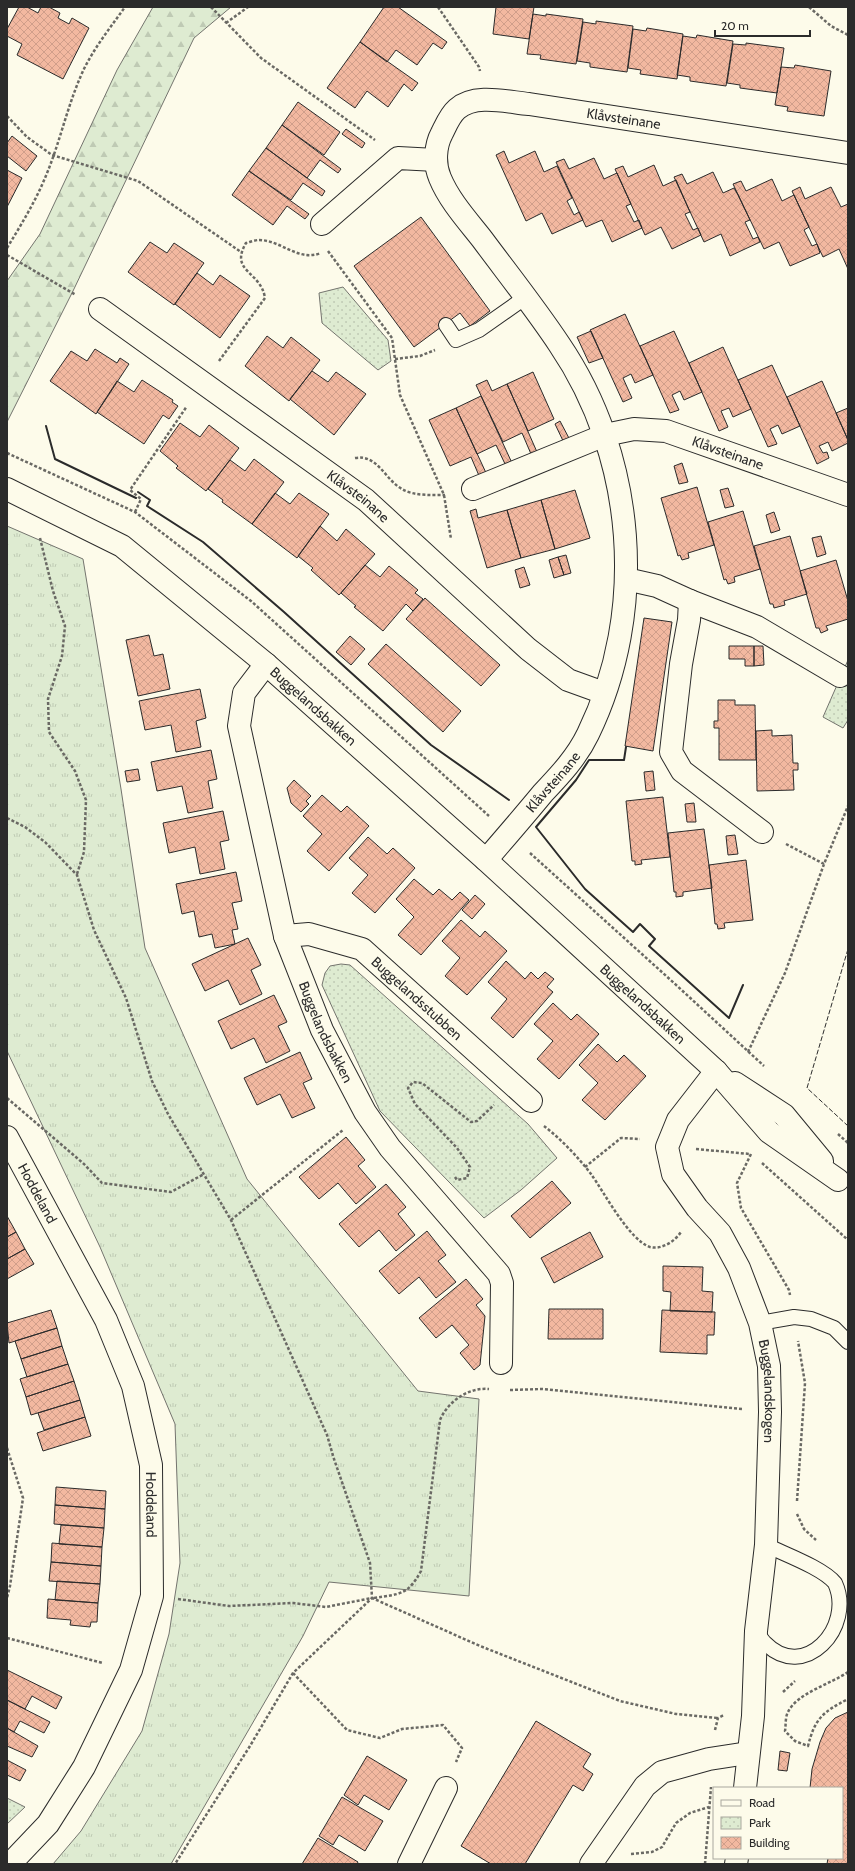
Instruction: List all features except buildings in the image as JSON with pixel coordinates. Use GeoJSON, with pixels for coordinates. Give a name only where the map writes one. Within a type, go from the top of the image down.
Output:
{"type":"FeatureCollection","features":[{"type":"Feature","properties":{"kind":"street","name":"Klåvsteinane"},"geometry":{"type":"LineString","coordinates":[[486,860],[572,760],[588,734],[619,649],[624,612],[626,579],[625,528],[616,472],[605,435],[584,386],[561,346],[526,297],[453,201],[439,177],[436,160],[438,140],[457,109],[469,103],[484,100],[529,104],[848,153]]}},
{"type":"Feature","properties":{"kind":"street"},"geometry":{"type":"LineString","coordinates":[[322,224],[398,158],[436,160]]}},
{"type":"Feature","properties":{"kind":"street","name":"Klåvsteinane"},"geometry":{"type":"LineString","coordinates":[[100,310],[366,500],[528,649],[568,680],[604,692]]}},
{"type":"Feature","properties":{"kind":"street","name":"Klåvsteinane"},"geometry":{"type":"LineString","coordinates":[[605,435],[634,429],[666,431],[848,495]]}},
{"type":"Feature","properties":{"kind":"street"},"geometry":{"type":"LineString","coordinates":[[473,489],[605,435]]}},
{"type":"Feature","properties":{"kind":"street","name":"Buggelandsbakken"},"geometry":{"type":"LineString","coordinates":[[7,489],[122,546],[266,664],[486,860],[716,1071],[769,1132],[843,1185]]}},
{"type":"Feature","properties":{"kind":"street"},"geometry":{"type":"LineString","coordinates":[[626,579],[657,586],[690,601],[757,627],[840,676]]}},
{"type":"Feature","properties":{"kind":"street"},"geometry":{"type":"LineString","coordinates":[[690,601],[689,620],[681,664],[671,752],[682,771],[762,832]]}},
{"type":"Feature","properties":{"kind":"street","name":"Buggelandsbakken"},"geometry":{"type":"LineString","coordinates":[[266,664],[244,693],[239,726],[285,936],[322,1030],[365,1112],[390,1148],[499,1274],[502,1283],[501,1363]]}},
{"type":"Feature","properties":{"kind":"street","name":"Buggelandsstubben"},"geometry":{"type":"LineString","coordinates":[[285,936],[309,934],[362,949],[531,1101]]}},
{"type":"Feature","properties":{"kind":"street","name":"Buggelandskogen"},"geometry":{"type":"LineString","coordinates":[[716,1071],[678,1120],[667,1147],[673,1174],[697,1208],[720,1233],[739,1268],[760,1323],[769,1366],[770,1412],[766,1545],[756,1631],[753,1716],[745,1787]]}},
{"type":"Feature","properties":{"kind":"street","name":"Hoddeland"},"geometry":{"type":"LineString","coordinates":[[7,1137],[106,1320],[133,1386],[151,1465],[152,1596],[131,1670],[84,1767],[48,1824],[10,1864]]}},
{"type":"Feature","properties":{"kind":"street"},"geometry":{"type":"LineString","coordinates":[[593,1863],[645,1786],[662,1772],[709,1759],[748,1753]]}},
{"type":"Feature","properties":{"kind":"street"},"geometry":{"type":"LineString","coordinates":[[409,1864],[446,1788]]}},
{"type":"Feature","properties":{"kind":"lane"},"geometry":{"type":"LineString","coordinates":[[446,325],[456,340],[479,330],[526,297]]}},
{"type":"Feature","properties":{"kind":"lane"},"geometry":{"type":"LineString","coordinates":[[760,1323],[794,1317],[810,1319],[834,1328],[848,1342]]}},
{"type":"Feature","properties":{"kind":"lane"},"geometry":{"type":"LineString","coordinates":[[756,1631],[765,1644],[778,1652],[792,1656],[808,1656],[822,1650],[833,1640],[841,1627],[844,1612],[842,1597],[835,1583],[824,1573],[766,1545]]}},
{"type":"Feature","properties":{"kind":"path"},"geometry":{"type":"LineString","coordinates":[[7,248],[26,217],[45,177],[67,110],[83,71],[95,50],[125,7]]}},
{"type":"Feature","properties":{"kind":"path"},"geometry":{"type":"LineString","coordinates":[[212,7],[261,58],[398,158]]}},
{"type":"Feature","properties":{"kind":"path"},"geometry":{"type":"LineString","coordinates":[[226,23],[248,7]]}},
{"type":"Feature","properties":{"kind":"path"},"geometry":{"type":"LineString","coordinates":[[438,7],[479,67],[484,100]]}},
{"type":"Feature","properties":{"kind":"path"},"geometry":{"type":"LineString","coordinates":[[809,7],[831,26],[848,35]]}},
{"type":"Feature","properties":{"kind":"path"},"geometry":{"type":"LineString","coordinates":[[7,116],[27,137],[52,155],[138,181],[241,252]]}},
{"type":"Feature","properties":{"kind":"path"},"geometry":{"type":"LineString","coordinates":[[135,512],[141,499],[130,490],[202,383],[265,298],[262,286],[242,264],[241,252],[246,243],[258,240],[274,243],[302,256],[318,254],[327,249],[330,240],[329,232],[322,224]]}},
{"type":"Feature","properties":{"kind":"path"},"geometry":{"type":"LineString","coordinates":[[327,249],[392,338],[400,395],[444,495],[452,547],[440,568]]}},
{"type":"Feature","properties":{"kind":"path"},"geometry":{"type":"LineString","coordinates":[[7,255],[100,310]]}},
{"type":"Feature","properties":{"kind":"path"},"geometry":{"type":"LineString","coordinates":[[395,359],[420,356],[456,340]]}},
{"type":"Feature","properties":{"kind":"path"},"geometry":{"type":"LineString","coordinates":[[336,479],[355,458],[363,457],[378,464],[402,490],[413,493],[444,495]]}},
{"type":"Feature","properties":{"kind":"path"},"geometry":{"type":"LineString","coordinates":[[32,501],[53,592],[65,626],[62,656],[48,699],[49,732],[75,771],[86,800],[84,852],[77,875]]}},
{"type":"Feature","properties":{"kind":"path"},"geometry":{"type":"LineString","coordinates":[[748,1052],[785,973],[824,864],[848,806]]}},
{"type":"Feature","properties":{"kind":"path"},"geometry":{"type":"LineString","coordinates":[[7,818],[25,827],[45,842],[77,875],[94,930],[126,998],[152,1081],[168,1114],[231,1220],[327,1435],[370,1563],[372,1598],[293,1673],[250,1746],[175,1864]]}},
{"type":"Feature","properties":{"kind":"path"},"geometry":{"type":"LineString","coordinates":[[762,832],[824,864]]}},
{"type":"Feature","properties":{"kind":"path"},"geometry":{"type":"LineString","coordinates":[[452,1175],[457,1180],[467,1178],[470,1167],[457,1148],[415,1104],[408,1088],[413,1082],[422,1083],[471,1122],[477,1121],[498,1101]]}},
{"type":"Feature","properties":{"kind":"path"},"geometry":{"type":"LineString","coordinates":[[7,1098],[84,1164],[102,1183],[172,1192],[204,1174]]}},
{"type":"Feature","properties":{"kind":"path"},"geometry":{"type":"LineString","coordinates":[[231,1220],[365,1112]]}},
{"type":"Feature","properties":{"kind":"path"},"geometry":{"type":"LineString","coordinates":[[538,1122],[550,1131],[585,1167],[636,1238],[650,1247],[661,1246],[675,1240],[682,1230]]}},
{"type":"Feature","properties":{"kind":"path"},"geometry":{"type":"LineString","coordinates":[[585,1167],[621,1138]]}},
{"type":"Feature","properties":{"kind":"path"},"geometry":{"type":"LineString","coordinates":[[751,1154],[848,1240]]}},
{"type":"Feature","properties":{"kind":"path"},"geometry":{"type":"LineString","coordinates":[[152,1596],[229,1606],[293,1603],[326,1607],[400,1594],[413,1585],[421,1571],[440,1420],[444,1411],[461,1396],[478,1388],[496,1390]]}},
{"type":"Feature","properties":{"kind":"path"},"geometry":{"type":"LineString","coordinates":[[503,1391],[542,1389],[654,1402],[770,1412]]}},
{"type":"Feature","properties":{"kind":"path"},"geometry":{"type":"LineString","coordinates":[[7,1448],[23,1498],[7,1598]]}},
{"type":"Feature","properties":{"kind":"path"},"geometry":{"type":"LineString","coordinates":[[372,1598],[480,1646],[620,1701],[676,1714],[718,1718]]}},
{"type":"Feature","properties":{"kind":"path"},"geometry":{"type":"LineString","coordinates":[[7,1638],[131,1670]]}},
{"type":"Feature","properties":{"kind":"path"},"geometry":{"type":"LineString","coordinates":[[848,1672],[809,1693],[795,1703],[787,1713],[786,1731],[795,1741],[808,1746],[813,1727],[822,1715],[848,1699]]}},
{"type":"Feature","properties":{"kind":"path"},"geometry":{"type":"LineString","coordinates":[[293,1673],[347,1730],[380,1738],[402,1729],[443,1725],[462,1748],[446,1788]]}},
{"type":"Feature","properties":{"kind":"path"},"geometry":{"type":"LineString","coordinates":[[753,1716],[771,1711],[783,1691],[794,1681],[800,1679]]}},
{"type":"Feature","properties":{"kind":"path"},"geometry":{"type":"LineString","coordinates":[[630,1854],[652,1852],[662,1847],[676,1823],[690,1813],[709,1807]]}},
{"type":"Feature","properties":{"kind":"green space"},"geometry":{"type":"Polygon","coordinates":[[[153,7],[231,7],[194,38],[73,291],[7,422],[7,281],[40,234],[117,70],[153,7]]]}},
{"type":"Feature","properties":{"kind":"green space"},"geometry":{"type":"Polygon","coordinates":[[[343,287],[388,340],[391,361],[378,370],[322,323],[319,293],[343,287]]]}},
{"type":"Feature","properties":{"kind":"green space"},"geometry":{"type":"Polygon","coordinates":[[[7,526],[83,559],[121,789],[145,948],[247,1179],[418,1391],[479,1399],[469,1596],[329,1582],[303,1636],[171,1864],[53,1864],[81,1831],[142,1731],[169,1634],[180,1563],[175,1424],[100,1247],[7,1051],[7,526]]]}},
{"type":"Feature","properties":{"kind":"green space"},"geometry":{"type":"Polygon","coordinates":[[[848,660],[848,720],[843,728],[823,717],[848,660]]]}},
{"type":"Feature","properties":{"kind":"green space"},"geometry":{"type":"Polygon","coordinates":[[[341,964],[350,965],[528,1124],[557,1158],[521,1190],[484,1218],[380,1111],[322,985],[325,973],[330,966],[341,964]]]}},
{"type":"Feature","properties":{"kind":"green space"},"geometry":{"type":"Polygon","coordinates":[[[7,1798],[25,1807],[7,1824],[7,1798]]]}},
{"type":"Feature","properties":{"kind":"fence"},"geometry":{"type":"LineString","coordinates":[[848,949],[807,1088],[848,1126]]}},
{"type":"Feature","properties":{"kind":"wall"},"geometry":{"type":"LineString","coordinates":[[46,426],[55,459],[136,498]]}},
{"type":"Feature","properties":{"kind":"wall"},"geometry":{"type":"LineString","coordinates":[[138,492],[150,500],[147,506],[203,542],[284,612],[431,745],[509,800]]}},
{"type":"Feature","properties":{"kind":"wall"},"geometry":{"type":"LineString","coordinates":[[626,747],[624,760],[589,760],[576,780],[536,827],[585,889],[633,932],[640,924],[655,939],[649,946],[729,1018],[743,985]]}}]}
